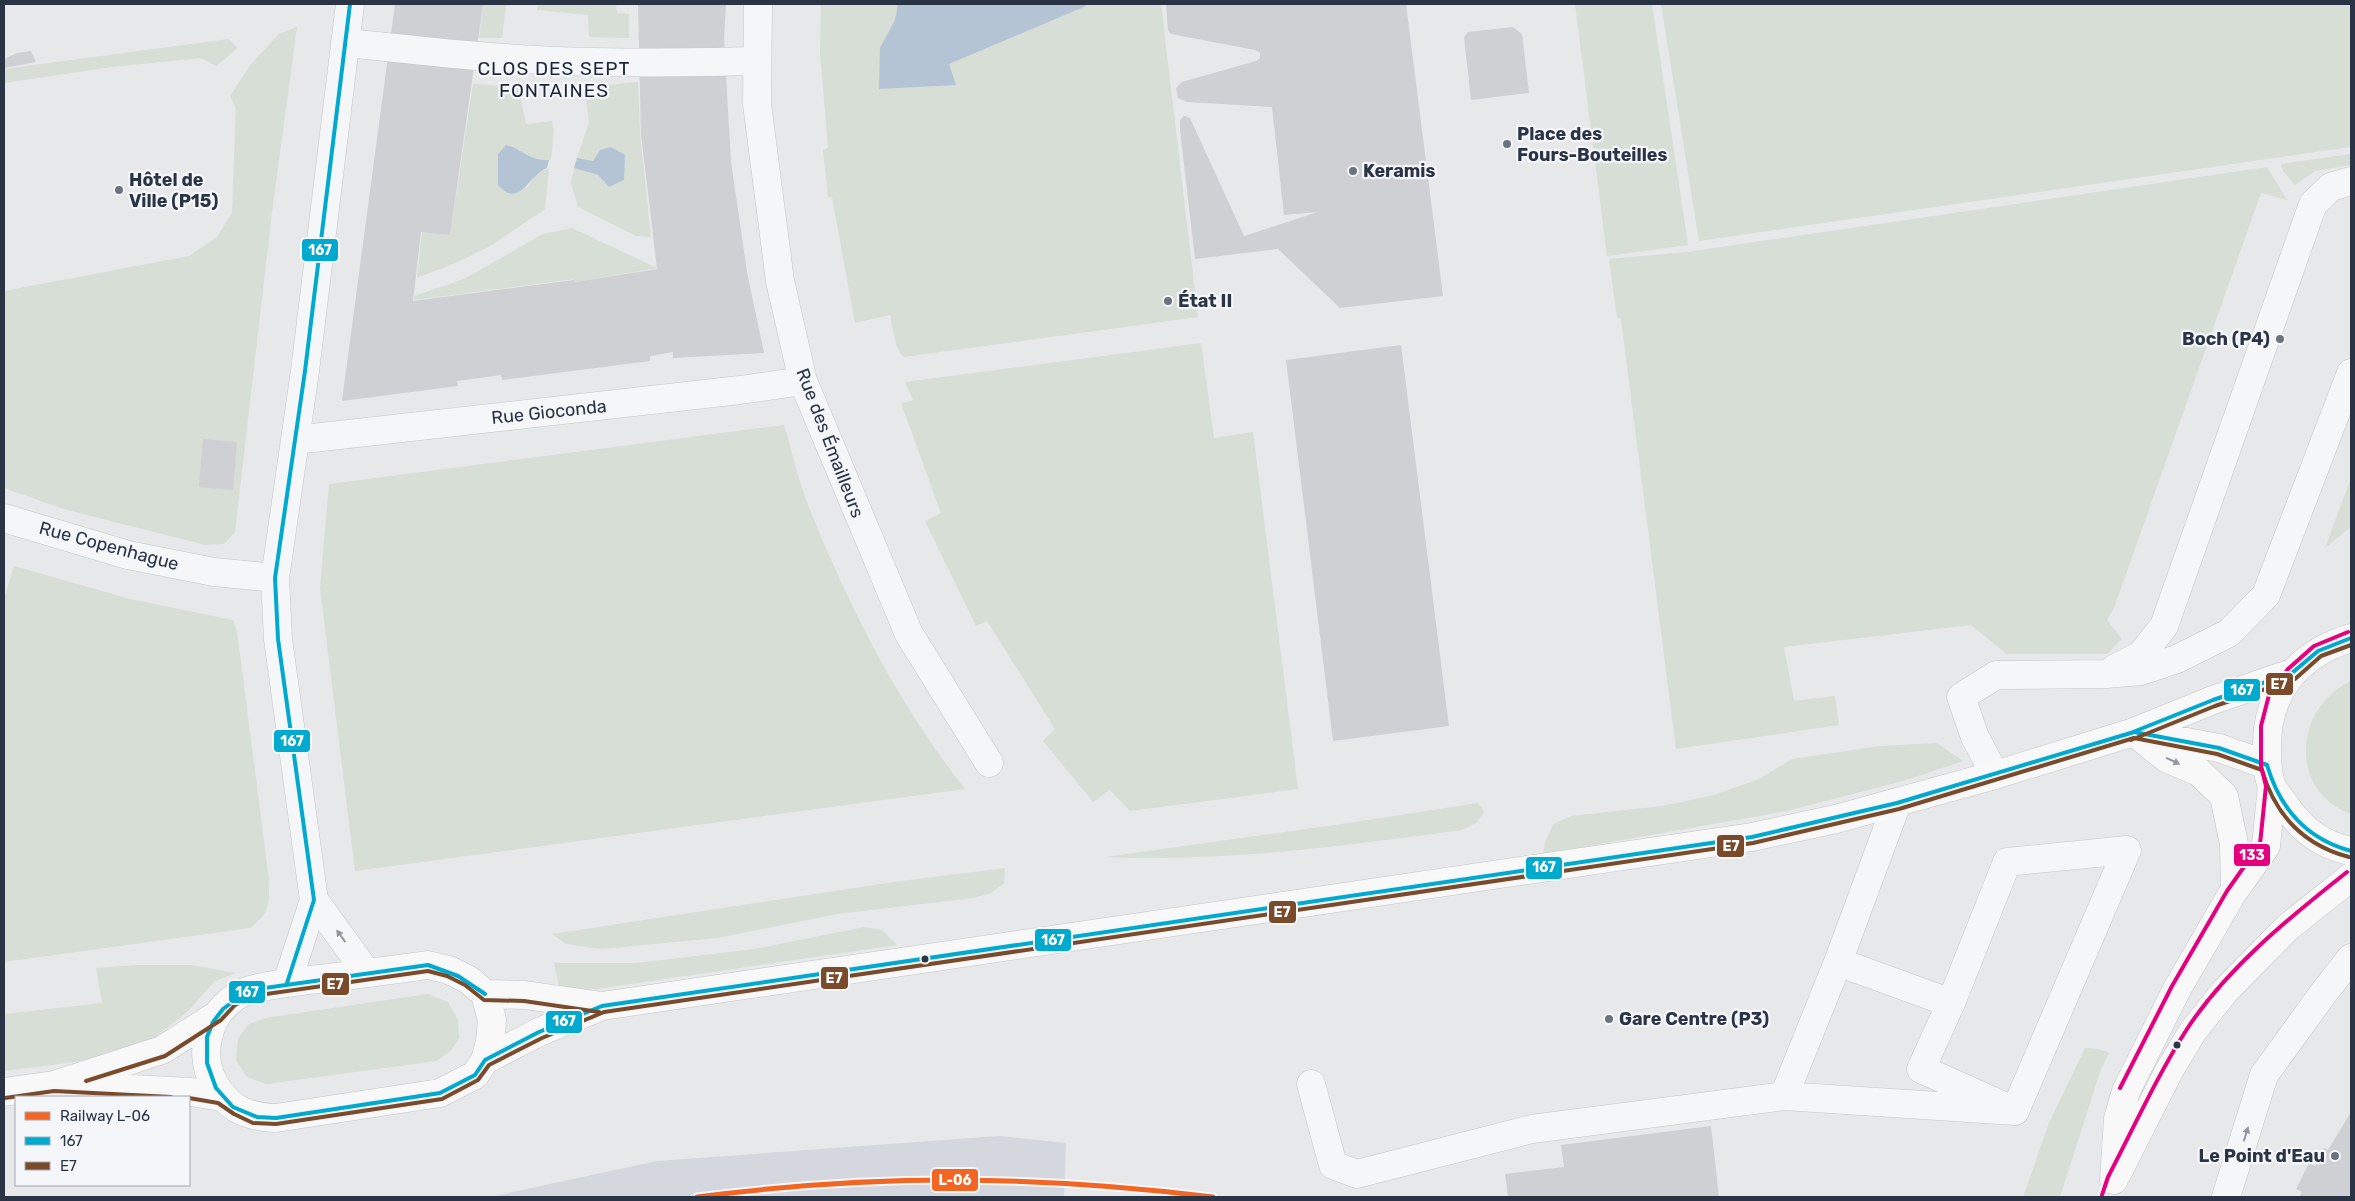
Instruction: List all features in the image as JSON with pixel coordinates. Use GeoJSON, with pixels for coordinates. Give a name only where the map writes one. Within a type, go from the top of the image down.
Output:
{"type":"FeatureCollection","features":[{"type":"Feature","properties":{"kind":"main road"},"geometry":{"type":"LineString","coordinates":[[2111,1189],[2118,1119],[2126,1091],[2177,989],[2235,889],[2266,846],[2270,776],[2266,727],[2275,698],[2292,673],[2318,651],[2351,637]]}},
{"type":"Feature","properties":{"kind":"main road"},"geometry":{"type":"LineString","coordinates":[[485,1060],[539,1032],[602,1006],[1752,837],[1836,820],[1994,775],[2134,732],[2213,700],[2292,673]]}},
{"type":"Feature","properties":{"kind":"main road"},"geometry":{"type":"LineString","coordinates":[[2134,732],[2219,748],[2270,776],[2297,824],[2334,848],[2351,851]]}},
{"type":"Feature","properties":{"kind":"main road"},"geometry":{"type":"LineString","coordinates":[[2134,732],[2166,758],[2199,772],[2224,796],[2234,844],[2235,889]]}},
{"type":"Feature","properties":{"kind":"main road"},"geometry":{"type":"LineString","coordinates":[[2111,1189],[2169,1072],[2193,1031],[2225,991],[2288,927],[2351,877]]}},
{"type":"Feature","properties":{"kind":"main road"},"geometry":{"type":"LineString","coordinates":[[428,965],[449,970],[469,980],[485,994],[492,1020],[485,1060],[475,1075],[440,1093],[276,1118],[255,1117],[237,1109],[221,1097],[212,1080],[205,1059],[207,1036],[217,1016],[231,1000],[250,990],[367,973],[428,965]]}},
{"type":"Feature","properties":{"kind":"main road"},"geometry":{"type":"LineString","coordinates":[[485,994],[525,995],[602,1006]]}},
{"type":"Feature","properties":{"kind":"main road"},"geometry":{"type":"LineString","coordinates":[[4,1092],[54,1085],[162,1050],[217,1016]]}},
{"type":"Feature","properties":{"kind":"main road"},"geometry":{"type":"LineString","coordinates":[[54,1085],[182,1091],[221,1097]]}},
{"type":"Feature","properties":{"kind":"street"},"geometry":{"type":"LineString","coordinates":[[287,984],[314,900],[278,639],[275,578],[295,440],[350,4]]}},
{"type":"Feature","properties":{"kind":"street","name":"Rue des Émailleurs"},"geometry":{"type":"LineString","coordinates":[[758,4],[756,87],[780,281],[803,380],[908,634],[989,763]]}},
{"type":"Feature","properties":{"kind":"street"},"geometry":{"type":"LineString","coordinates":[[345,43],[492,58],[629,63],[756,61]]}},
{"type":"Feature","properties":{"kind":"street"},"geometry":{"type":"LineString","coordinates":[[2106,674],[2141,654],[2164,626],[2313,204],[2331,187],[2351,181]]}},
{"type":"Feature","properties":{"kind":"street"},"geometry":{"type":"LineString","coordinates":[[1994,775],[1974,736],[1961,697],[1996,675],[2106,674],[2142,671],[2177,659],[2229,633],[2266,595],[2351,373]]}},
{"type":"Feature","properties":{"kind":"street","name":"Rue Gioconda"},"geometry":{"type":"LineString","coordinates":[[295,440],[740,390],[803,380]]}},
{"type":"Feature","properties":{"kind":"street","name":"Rue Copenhague"},"geometry":{"type":"LineString","coordinates":[[5,521],[128,555],[214,572],[275,578]]}},
{"type":"Feature","properties":{"kind":"street"},"geometry":{"type":"LineString","coordinates":[[1784,1096],[1838,962],[1897,803]]}},
{"type":"Feature","properties":{"kind":"street"},"geometry":{"type":"LineString","coordinates":[[2127,850],[2014,1111],[1921,1069],[1951,1003],[2007,862],[2127,850]]}},
{"type":"Feature","properties":{"kind":"street"},"geometry":{"type":"LineString","coordinates":[[314,900],[367,973]]}},
{"type":"Feature","properties":{"kind":"street"},"geometry":{"type":"LineString","coordinates":[[2226,1197],[2264,1075],[2351,958]]}},
{"type":"Feature","properties":{"kind":"street"},"geometry":{"type":"LineString","coordinates":[[1838,962],[1951,1003]]}},
{"type":"Feature","properties":{"kind":"street"},"geometry":{"type":"LineString","coordinates":[[1311,1084],[1333,1165],[1357,1174],[1532,1129],[1784,1096],[2014,1111]]}},
{"type":"Feature","properties":{"kind":"shaded area"},"geometry":{"type":"Polygon","coordinates":[[[483,4],[506,4],[502,38],[479,38],[483,4]]]}},
{"type":"Feature","properties":{"kind":"shaded area"},"geometry":{"type":"Polygon","coordinates":[[[538,4],[616,4],[617,13],[629,14],[629,38],[589,37],[588,15],[537,10],[538,4]]]}},
{"type":"Feature","properties":{"kind":"shaded area"},"geometry":{"type":"Polygon","coordinates":[[[821,4],[1161,4],[1198,317],[903,357],[896,345],[890,315],[855,323],[832,197],[828,197],[823,150],[828,148],[820,52],[821,4]]]}},
{"type":"Feature","properties":{"kind":"shaded area"},"geometry":{"type":"Polygon","coordinates":[[[1575,4],[1652,4],[1688,245],[1607,256],[1575,4]]]}},
{"type":"Feature","properties":{"kind":"shaded area"},"geometry":{"type":"Polygon","coordinates":[[[1661,4],[2351,4],[2351,147],[1699,241],[1661,4]]]}},
{"type":"Feature","properties":{"kind":"shaded area"},"geometry":{"type":"Polygon","coordinates":[[[297,27],[272,212],[235,532],[224,544],[205,545],[64,509],[4,488],[4,291],[189,256],[217,237],[232,213],[236,109],[230,96],[251,64],[279,34],[297,27]]]}},
{"type":"Feature","properties":{"kind":"shaded area"},"geometry":{"type":"Polygon","coordinates":[[[228,39],[238,48],[216,66],[201,58],[112,67],[4,83],[4,69],[228,39]]]}},
{"type":"Feature","properties":{"kind":"shaded area"},"geometry":{"type":"Polygon","coordinates":[[[638,82],[640,133],[651,237],[636,236],[578,207],[571,183],[574,168],[598,175],[609,187],[593,161],[577,158],[589,122],[584,87],[638,82]]]}},
{"type":"Feature","properties":{"kind":"shaded area"},"geometry":{"type":"Polygon","coordinates":[[[473,84],[518,87],[526,124],[552,121],[554,130],[551,160],[528,157],[518,148],[526,189],[539,171],[549,169],[545,209],[492,245],[458,262],[417,278],[422,232],[450,235],[473,84]]]}},
{"type":"Feature","properties":{"kind":"shaded area"},"geometry":{"type":"Polygon","coordinates":[[[2351,154],[2351,165],[2315,171],[2295,185],[2283,171],[2281,164],[2351,154]]]}},
{"type":"Feature","properties":{"kind":"shaded area"},"geometry":{"type":"Polygon","coordinates":[[[2267,167],[2287,200],[2261,193],[2114,608],[2107,620],[2122,639],[2107,654],[2007,654],[1971,625],[1784,647],[1794,701],[1835,696],[1839,725],[1676,749],[1621,319],[1617,318],[1609,259],[1687,252],[2267,167]]]}},
{"type":"Feature","properties":{"kind":"shaded area"},"geometry":{"type":"Polygon","coordinates":[[[572,228],[657,268],[575,282],[574,279],[414,300],[414,296],[464,279],[543,234],[572,228]]]}},
{"type":"Feature","properties":{"kind":"shaded area"},"geometry":{"type":"Polygon","coordinates":[[[1201,343],[1214,438],[1253,432],[1298,789],[1130,811],[1110,790],[1093,802],[1043,741],[1055,729],[987,621],[976,626],[925,521],[941,513],[901,403],[913,400],[905,382],[1201,343]]]}},
{"type":"Feature","properties":{"kind":"shaded area"},"geometry":{"type":"Polygon","coordinates":[[[784,425],[808,505],[840,580],[876,653],[918,723],[965,789],[355,871],[320,588],[329,484],[784,425]]]}},
{"type":"Feature","properties":{"kind":"shaded area"},"geometry":{"type":"Polygon","coordinates":[[[2351,478],[2351,527],[2325,548],[2351,478]]]}},
{"type":"Feature","properties":{"kind":"shaded area"},"geometry":{"type":"Polygon","coordinates":[[[14,566],[130,599],[233,620],[237,631],[269,880],[269,896],[265,913],[250,928],[4,962],[4,599],[14,566]]]}},
{"type":"Feature","properties":{"kind":"shaded area"},"geometry":{"type":"Polygon","coordinates":[[[2351,681],[2351,814],[2331,803],[2316,787],[2308,769],[2306,749],[2309,729],[2318,710],[2332,694],[2351,681]]]}},
{"type":"Feature","properties":{"kind":"shaded area"},"geometry":{"type":"Polygon","coordinates":[[[1937,743],[1963,761],[1903,781],[1787,811],[1543,854],[1545,843],[1553,824],[1571,816],[1662,806],[1714,795],[1759,779],[1792,759],[1880,746],[1937,743]]]}},
{"type":"Feature","properties":{"kind":"shaded area"},"geometry":{"type":"Polygon","coordinates":[[[1478,803],[1484,812],[1476,823],[1462,830],[1329,847],[1240,855],[1150,858],[1105,857],[1335,825],[1478,803]]]}},
{"type":"Feature","properties":{"kind":"shaded area"},"geometry":{"type":"Polygon","coordinates":[[[1005,868],[1004,883],[991,893],[974,898],[837,914],[717,938],[601,949],[566,944],[552,934],[901,881],[1005,868]]]}},
{"type":"Feature","properties":{"kind":"shaded area"},"geometry":{"type":"Polygon","coordinates":[[[864,927],[882,930],[897,945],[597,989],[560,991],[554,963],[636,963],[755,949],[864,927]]]}},
{"type":"Feature","properties":{"kind":"shaded area"},"geometry":{"type":"Polygon","coordinates":[[[136,965],[192,965],[236,973],[215,981],[187,1012],[154,1038],[122,1052],[75,1062],[4,1071],[4,1014],[102,1003],[96,968],[136,965]]]}},
{"type":"Feature","properties":{"kind":"shaded area"},"geometry":{"type":"Polygon","coordinates":[[[428,994],[448,1002],[458,1020],[459,1038],[451,1051],[436,1061],[267,1084],[247,1077],[236,1060],[238,1039],[249,1024],[265,1018],[428,994]]]}},
{"type":"Feature","properties":{"kind":"shaded area"},"geometry":{"type":"Polygon","coordinates":[[[2085,1048],[2099,1049],[2109,1053],[2101,1069],[2060,1197],[2023,1197],[2049,1123],[2085,1048]]]}},
{"type":"Feature","properties":{"kind":"shaded area"},"geometry":{"type":"Polygon","coordinates":[[[999,1136],[1066,1143],[1064,1197],[490,1197],[657,1161],[999,1136]]]}},
{"type":"Feature","properties":{"kind":"water"},"geometry":{"type":"Polygon","coordinates":[[[898,4],[1084,4],[1086,6],[949,64],[956,85],[879,89],[880,48],[895,20],[898,4]]]}},
{"type":"Feature","properties":{"kind":"water"},"geometry":{"type":"Polygon","coordinates":[[[506,145],[530,157],[549,160],[547,168],[541,171],[524,188],[512,194],[506,192],[498,185],[498,154],[506,145]]]}},
{"type":"Feature","properties":{"kind":"water"},"geometry":{"type":"Polygon","coordinates":[[[611,147],[625,155],[624,180],[609,187],[598,175],[574,168],[577,158],[593,161],[600,150],[611,147]]]}},
{"type":"Feature","properties":{"kind":"building"},"geometry":{"type":"Polygon","coordinates":[[[395,4],[483,4],[450,235],[421,232],[413,301],[574,280],[575,282],[657,269],[641,134],[638,4],[726,4],[724,39],[731,162],[747,272],[764,353],[673,358],[673,352],[650,356],[650,361],[502,380],[501,375],[457,381],[458,386],[342,401],[395,4]]]}},
{"type":"Feature","properties":{"kind":"building","name":"Keramis"},"geometry":{"type":"Polygon","coordinates":[[[1166,4],[1406,4],[1443,296],[1340,308],[1278,249],[1195,259],[1180,130],[1180,120],[1184,116],[1190,118],[1244,236],[1318,212],[1284,215],[1272,107],[1187,102],[1178,98],[1176,88],[1182,82],[1256,61],[1260,58],[1260,53],[1255,50],[1171,34],[1168,30],[1166,4]]]}},
{"type":"Feature","properties":{"kind":"building"},"geometry":{"type":"Polygon","coordinates":[[[1513,27],[1522,34],[1529,93],[1471,100],[1464,37],[1468,32],[1513,27]]]}},
{"type":"Feature","properties":{"kind":"building"},"geometry":{"type":"Polygon","coordinates":[[[31,51],[36,62],[4,68],[4,59],[17,53],[31,51]]]}},
{"type":"Feature","properties":{"kind":"building"},"geometry":{"type":"Polygon","coordinates":[[[1401,345],[1449,726],[1333,741],[1286,360],[1401,345]]]}},
{"type":"Feature","properties":{"kind":"building"},"geometry":{"type":"Polygon","coordinates":[[[203,439],[237,442],[233,490],[199,487],[203,439]]]}},
{"type":"Feature","properties":{"kind":"building","name":"Le Point d'Eau"},"geometry":{"type":"Polygon","coordinates":[[[2351,1112],[2351,1197],[2299,1197],[2302,1192],[2296,1189],[2309,1163],[2315,1166],[2324,1148],[2328,1150],[2351,1112]]]}},
{"type":"Feature","properties":{"kind":"building"},"geometry":{"type":"Polygon","coordinates":[[[1711,1126],[1719,1197],[1508,1197],[1505,1174],[1564,1167],[1561,1145],[1711,1126]]]}},
{"type":"Feature","properties":{"kind":"rail line","name":"L-06"},"geometry":{"type":"LineString","coordinates":[[697,1197],[828,1184],[955,1180],[1082,1184],[1213,1197]]}},
{"type":"Feature","properties":{"kind":"transit line","name":"167"},"geometry":{"type":"LineString","coordinates":[[287,983],[314,900],[278,639],[275,578],[305,371],[350,4]]}},
{"type":"Feature","properties":{"kind":"transit line","name":"133"},"geometry":{"type":"LineString","coordinates":[[2120,1088],[2172,986],[2227,891],[2260,844],[2266,786],[2261,766],[2261,726],[2269,695],[2288,669],[2314,646],[2348,632]]}},
{"type":"Feature","properties":{"kind":"transit line","name":"167"},"geometry":{"type":"LineString","coordinates":[[2128,734],[2213,700],[2292,673],[2318,651],[2351,638]]}},
{"type":"Feature","properties":{"kind":"transit line","name":"E7"},"geometry":{"type":"LineString","coordinates":[[2131,740],[2215,706],[2295,679],[2321,656],[2351,645]]}},
{"type":"Feature","properties":{"kind":"transit line","name":"167"},"geometry":{"type":"LineString","coordinates":[[485,994],[458,976],[428,965],[250,990],[223,1009],[213,1022],[207,1037],[207,1063],[216,1088],[233,1107],[257,1117],[276,1118],[440,1093],[475,1075],[485,1060],[539,1032],[602,1006],[1752,837],[1897,803],[2134,732],[2219,748],[2267,765]]}},
{"type":"Feature","properties":{"kind":"transit line","name":"E7"},"geometry":{"type":"LineString","coordinates":[[190,1098],[218,1103],[234,1114],[253,1123],[276,1124],[442,1099],[478,1080],[489,1065],[542,1038],[604,1012],[1753,843],[1899,809],[2134,738],[2217,754],[2262,770],[2275,801],[2294,826],[2318,845],[2349,857]]}},
{"type":"Feature","properties":{"kind":"transit line","name":"167"},"geometry":{"type":"LineString","coordinates":[[2267,765],[2279,795],[2297,820],[2321,839],[2351,851]]}},
{"type":"Feature","properties":{"kind":"transit line","name":"133"},"geometry":{"type":"LineString","coordinates":[[2102,1195],[2108,1177],[2156,1083],[2187,1029],[2203,1007],[2240,964],[2261,944],[2347,872]]}},
{"type":"Feature","properties":{"kind":"transit line","name":"E7"},"geometry":{"type":"LineString","coordinates":[[86,1081],[165,1056],[221,1020],[235,1005],[252,996],[428,971],[447,976],[465,985],[484,1000],[524,1001],[599,1012]]}},
{"type":"Feature","properties":{"kind":"transit line","name":"E7"},"geometry":{"type":"LineString","coordinates":[[19,1096],[54,1091],[152,1096]]}},
{"type":"Feature","properties":{"kind":"transit line","name":"E7"},"geometry":{"type":"LineString","coordinates":[[5,1098],[15,1097]]}},
{"type":"Feature","properties":{"kind":"place","name":"Place des Fours-Bouteilles"},"geometry":{"type":"Point","coordinates":[1507,144]}},
{"type":"Feature","properties":{"kind":"place","name":"Keramis"},"geometry":{"type":"Point","coordinates":[1353,171]}},
{"type":"Feature","properties":{"kind":"place","name":"Hôtel de Ville (P15)"},"geometry":{"type":"Point","coordinates":[119,190]}},
{"type":"Feature","properties":{"kind":"place","name":"État II"},"geometry":{"type":"Point","coordinates":[1168,301]}},
{"type":"Feature","properties":{"kind":"place","name":"Boch (P4)"},"geometry":{"type":"Point","coordinates":[2280,339]}},
{"type":"Feature","properties":{"kind":"place","name":"Gare Centre (P3)"},"geometry":{"type":"Point","coordinates":[1609,1019]}},
{"type":"Feature","properties":{"kind":"place","name":"Le Point d'Eau"},"geometry":{"type":"Point","coordinates":[2335,1156]}},
{"type":"Feature","properties":{"kind":"district","name":"CLOS DES SEPT FONTAINES"},"geometry":{"type":"Point","coordinates":[554,79]}}]}
